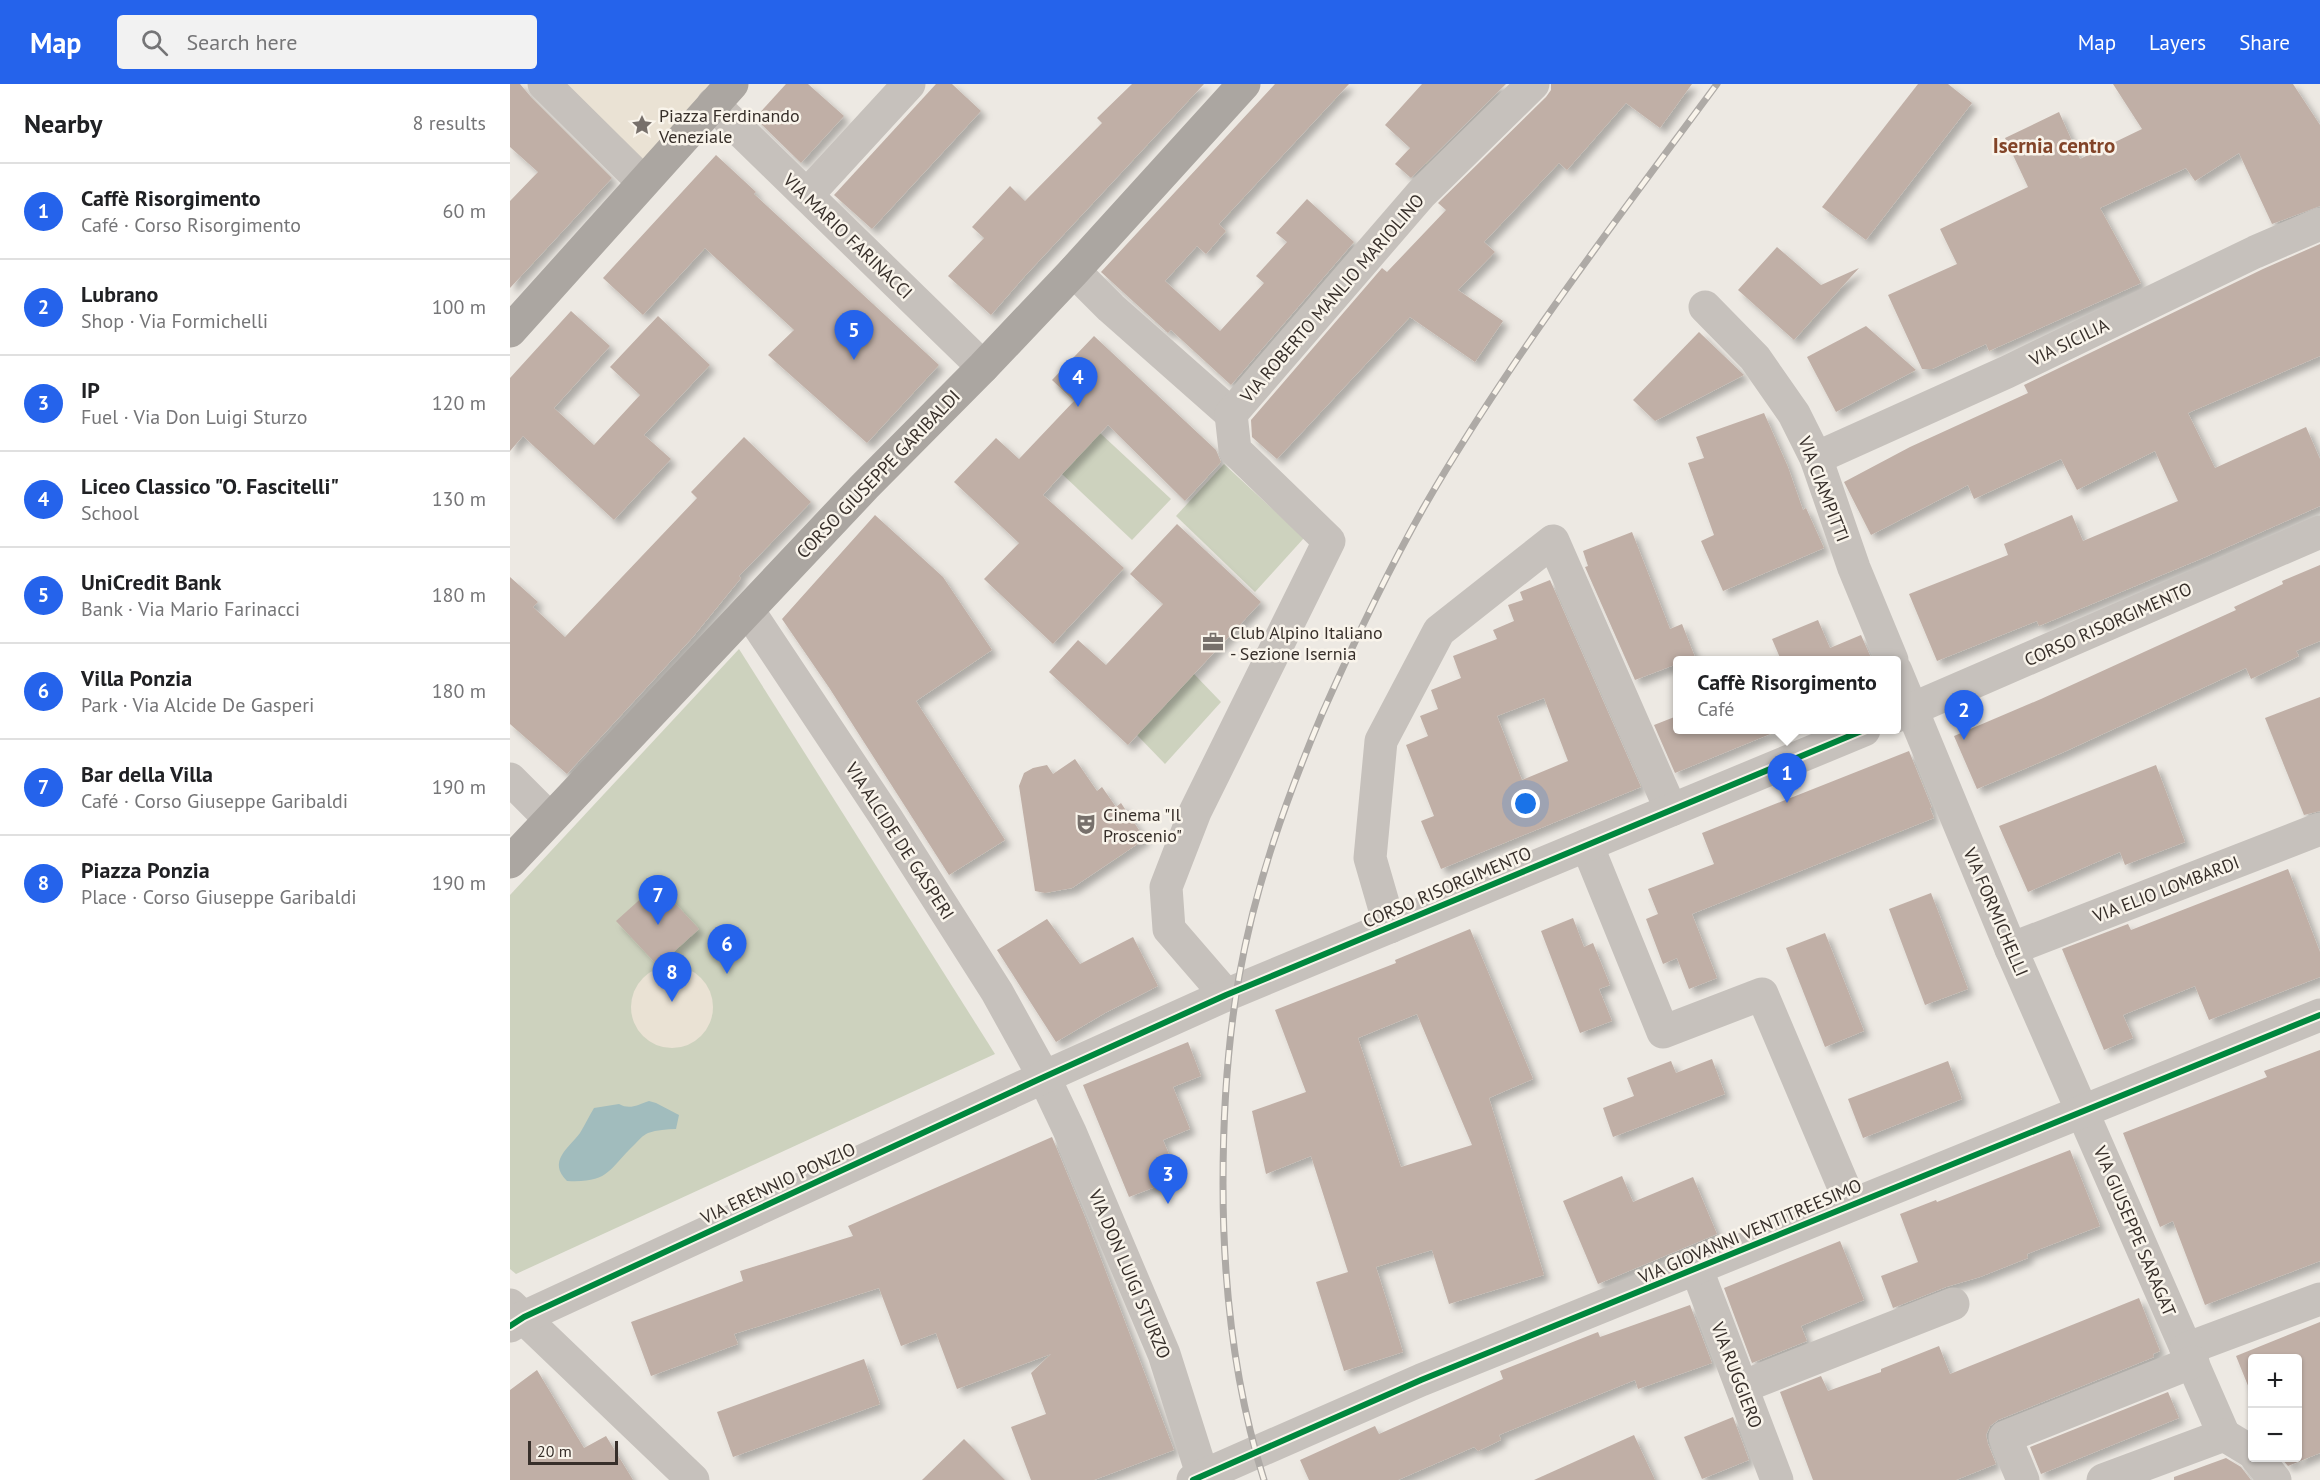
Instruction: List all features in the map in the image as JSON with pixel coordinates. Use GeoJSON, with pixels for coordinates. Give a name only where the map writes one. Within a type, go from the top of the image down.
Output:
{"type":"FeatureCollection","features":[{"type":"Feature","properties":{"kind":"main road","name":"CORSO GIUSEPPE GARIBALDI"},"geometry":{"type":"LineString","coordinates":[[510,862],[889,462],[984,367],[1244,84]]}},
{"type":"Feature","properties":{"kind":"main road"},"geometry":{"type":"LineString","coordinates":[[510,331],[723,94]]}},
{"type":"Feature","properties":{"kind":"street"},"geometry":{"type":"LineString","coordinates":[[544,84],[643,182]]}},
{"type":"Feature","properties":{"kind":"street"},"geometry":{"type":"LineString","coordinates":[[807,195],[909,84]]}},
{"type":"Feature","properties":{"kind":"street","name":"VIA ROBERTO MANLIO MARIOLINO"},"geometry":{"type":"LineString","coordinates":[[1074,271],[1111,308],[1231,414],[1421,194],[1533,84]]}},
{"type":"Feature","properties":{"kind":"street","name":"VIA MARIO FARINACCI"},"geometry":{"type":"LineString","coordinates":[[723,94],[807,195],[984,367]]}},
{"type":"Feature","properties":{"kind":"street","name":"VIA SICILIA"},"geometry":{"type":"LineString","coordinates":[[1816,458],[2007,372],[2255,252],[2320,224]]}},
{"type":"Feature","properties":{"kind":"street","name":"VIA CIAMPITTI"},"geometry":{"type":"LineString","coordinates":[[1705,307],[1755,358],[1794,414],[1816,458],[1854,568],[1890,656]]}},
{"type":"Feature","properties":{"kind":"street"},"geometry":{"type":"LineString","coordinates":[[1226,995],[1169,929],[1166,887],[1196,812],[1329,541],[1235,450],[1231,414]]}},
{"type":"Feature","properties":{"kind":"street","name":"CORSO RISORGIMENTO"},"geometry":{"type":"LineString","coordinates":[[1905,713],[2320,532]]}},
{"type":"Feature","properties":{"kind":"street"},"geometry":{"type":"LineString","coordinates":[[1390,927],[1370,858],[1382,741],[1439,631],[1553,541],[1671,810]]}},
{"type":"Feature","properties":{"kind":"street","name":"VIA ALCIDE DE GASPERI"},"geometry":{"type":"LineString","coordinates":[[748,610],[892,826],[997,992],[1044,1077]]}},
{"type":"Feature","properties":{"kind":"street"},"geometry":{"type":"LineString","coordinates":[[1901,694],[1905,713]]}},
{"type":"Feature","properties":{"kind":"street","name":"VIA FORMICHELLI"},"geometry":{"type":"LineString","coordinates":[[1905,713],[2084,1112]]}},
{"type":"Feature","properties":{"kind":"street","name":"CORSO RISORGIMENTO"},"geometry":{"type":"LineString","coordinates":[[1044,1077],[1226,995],[1852,734]]}},
{"type":"Feature","properties":{"kind":"street"},"geometry":{"type":"LineString","coordinates":[[510,779],[550,819]]}},
{"type":"Feature","properties":{"kind":"street","name":"VIA ELIO LOMBARDI"},"geometry":{"type":"LineString","coordinates":[[2011,949],[2320,829]]}},
{"type":"Feature","properties":{"kind":"street"},"geometry":{"type":"LineString","coordinates":[[1587,845],[1663,1032],[1762,994],[1851,1204]]}},
{"type":"Feature","properties":{"kind":"street","name":"VIA GIOVANNI VENTITREESIMO"},"geometry":{"type":"LineString","coordinates":[[1200,1479],[1421,1380],[1697,1270],[1851,1204],[2320,1015]]}},
{"type":"Feature","properties":{"kind":"street","name":"VIA ERENNIO PONZIO"},"geometry":{"type":"LineString","coordinates":[[515,1316],[1044,1077]]}},
{"type":"Feature","properties":{"kind":"street","name":"VIA DON LUIGI STURZO"},"geometry":{"type":"LineString","coordinates":[[1044,1077],[1070,1132],[1164,1354],[1200,1479]]}},
{"type":"Feature","properties":{"kind":"street","name":"VIA GIUSEPPE SARAGAT"},"geometry":{"type":"LineString","coordinates":[[2084,1112],[2224,1435]]}},
{"type":"Feature","properties":{"kind":"street","name":"VIA RUGGIERO"},"geometry":{"type":"LineString","coordinates":[[1697,1270],[1777,1480]]}},
{"type":"Feature","properties":{"kind":"street"},"geometry":{"type":"LineString","coordinates":[[2023,1480],[2005,1437],[2320,1299]]}},
{"type":"Feature","properties":{"kind":"street"},"geometry":{"type":"LineString","coordinates":[[1742,1387],[1953,1304]]}},
{"type":"Feature","properties":{"kind":"street"},"geometry":{"type":"LineString","coordinates":[[515,1316],[693,1480]]}},
{"type":"Feature","properties":{"kind":"street"},"geometry":{"type":"LineString","coordinates":[[2103,1480],[2224,1435],[2248,1449]]}},
{"type":"Feature","properties":{"kind":"street"},"geometry":{"type":"LineString","coordinates":[[2260,1462],[2275,1480]]}},
{"type":"Feature","properties":{"kind":"green space"},"geometry":{"type":"Polygon","coordinates":[[[1100,433],[1171,499],[1132,540],[1062,474],[1100,433]]]}},
{"type":"Feature","properties":{"kind":"green space"},"geometry":{"type":"Polygon","coordinates":[[[1224,464],[1304,538],[1255,592],[1176,516],[1224,464]]]}},
{"type":"Feature","properties":{"kind":"green space"},"geometry":{"type":"Polygon","coordinates":[[[739,649],[995,1054],[516,1274],[510,1269],[510,895],[739,649]]]}},
{"type":"Feature","properties":{"kind":"green space"},"geometry":{"type":"Polygon","coordinates":[[[1194,674],[1221,702],[1165,764],[1137,735],[1194,674]]]}},
{"type":"Feature","properties":{"kind":"shaded area","name":"Piazza Ferdinando Veneziale"},"geometry":{"type":"Polygon","coordinates":[[[558,84],[721,84],[644,165],[558,84]]]}},
{"type":"Feature","properties":{"kind":"shaded area"},"geometry":{"type":"Polygon","coordinates":[[[672,966],[688,969],[701,978],[710,991],[713,1007],[710,1023],[701,1036],[688,1045],[672,1048],[656,1045],[643,1036],[634,1023],[631,1007],[634,991],[643,978],[656,969],[672,966]]]}},
{"type":"Feature","properties":{"kind":"water"},"geometry":{"type":"Polygon","coordinates":[[[649,1101],[679,1115],[676,1129],[658,1130],[646,1134],[607,1173],[600,1177],[592,1180],[567,1181],[561,1174],[559,1161],[580,1133],[594,1108],[619,1104],[630,1107],[649,1101]]]}},
{"type":"Feature","properties":{"kind":"building"},"geometry":{"type":"Polygon","coordinates":[[[510,84],[520,84],[612,178],[510,288],[510,201],[538,172],[510,147],[510,84]]]}},
{"type":"Feature","properties":{"kind":"building"},"geometry":{"type":"Polygon","coordinates":[[[786,84],[808,84],[844,116],[801,163],[755,118],[786,84]]]}},
{"type":"Feature","properties":{"kind":"building"},"geometry":{"type":"Polygon","coordinates":[[[936,84],[952,84],[981,111],[872,229],[834,195],[936,84]]]}},
{"type":"Feature","properties":{"kind":"building"},"geometry":{"type":"Polygon","coordinates":[[[1132,84],[1204,84],[991,315],[948,276],[984,238],[972,227],[1010,186],[1025,201],[1102,123],[1097,118],[1132,84]]]}},
{"type":"Feature","properties":{"kind":"building"},"geometry":{"type":"Polygon","coordinates":[[[1275,84],[1349,84],[1219,224],[1226,231],[1206,254],[1197,246],[1165,281],[1220,331],[1264,283],[1256,276],[1287,242],[1276,233],[1307,199],[1354,242],[1231,385],[1171,330],[1168,333],[1101,272],[1275,84]]]}},
{"type":"Feature","properties":{"kind":"building"},"geometry":{"type":"Polygon","coordinates":[[[1422,84],[1506,84],[1411,178],[1395,164],[1410,148],[1385,125],[1422,84]]]}},
{"type":"Feature","properties":{"kind":"building"},"geometry":{"type":"Polygon","coordinates":[[[1551,84],[1692,84],[1660,128],[1626,103],[1567,170],[1559,163],[1484,242],[1495,252],[1458,290],[1503,321],[1475,362],[1410,317],[1277,459],[1252,437],[1251,420],[1382,268],[1387,272],[1446,210],[1438,203],[1546,97],[1551,90],[1551,84]]]}},
{"type":"Feature","properties":{"kind":"building"},"geometry":{"type":"Polygon","coordinates":[[[1918,84],[1948,84],[1972,103],[1866,240],[1822,207],[1918,84]]]}},
{"type":"Feature","properties":{"kind":"building"},"geometry":{"type":"Polygon","coordinates":[[[2113,84],[2293,84],[2320,125],[2320,206],[2272,224],[2239,153],[2195,181],[2186,168],[2100,208],[2141,283],[1989,351],[1986,344],[1932,369],[1922,369],[1888,295],[1957,264],[1940,229],[2028,187],[2005,138],[2059,112],[2080,159],[2142,129],[2113,84]]]}},
{"type":"Feature","properties":{"kind":"building"},"geometry":{"type":"Polygon","coordinates":[[[716,155],[756,192],[754,194],[939,365],[867,443],[768,355],[794,330],[705,248],[643,315],[603,278],[716,155]]]}},
{"type":"Feature","properties":{"kind":"building"},"geometry":{"type":"Polygon","coordinates":[[[2320,244],[2320,356],[2188,413],[2215,468],[2306,427],[2320,459],[2320,506],[2203,558],[2039,626],[2037,621],[1937,661],[1909,594],[2008,555],[2004,544],[2072,515],[2083,541],[2178,501],[2155,451],[2077,490],[2061,459],[1974,499],[1968,485],[1871,535],[1844,482],[1910,447],[2028,393],[2024,385],[2263,269],[2320,244]]]}},
{"type":"Feature","properties":{"kind":"building"},"geometry":{"type":"Polygon","coordinates":[[[1777,247],[1821,285],[1859,268],[1794,340],[1738,290],[1777,247]]]}},
{"type":"Feature","properties":{"kind":"building"},"geometry":{"type":"Polygon","coordinates":[[[571,311],[610,346],[554,408],[594,445],[640,395],[610,367],[658,316],[710,365],[644,435],[671,459],[614,520],[523,436],[510,451],[510,378],[571,311]]]}},
{"type":"Feature","properties":{"kind":"building"},"geometry":{"type":"Polygon","coordinates":[[[1866,326],[1916,370],[1836,412],[1807,357],[1866,326]]]}},
{"type":"Feature","properties":{"kind":"building"},"geometry":{"type":"Polygon","coordinates":[[[1699,332],[1744,375],[1655,421],[1633,400],[1699,332]]]}},
{"type":"Feature","properties":{"kind":"building"},"geometry":{"type":"Polygon","coordinates":[[[1094,336],[1216,450],[1221,462],[1185,501],[1108,425],[1062,474],[1043,495],[1124,568],[1053,644],[984,579],[1019,543],[954,482],[996,438],[1019,459],[1074,401],[1052,380],[1094,336]]]}},
{"type":"Feature","properties":{"kind":"building"},"geometry":{"type":"Polygon","coordinates":[[[1764,413],[1788,467],[1803,510],[1806,508],[1824,548],[1723,591],[1701,541],[1714,535],[1688,463],[1704,458],[1696,437],[1764,413]]]}},
{"type":"Feature","properties":{"kind":"building"},"geometry":{"type":"Polygon","coordinates":[[[744,437],[811,502],[739,576],[741,578],[692,638],[567,774],[510,724],[510,577],[538,602],[533,607],[565,637],[697,498],[691,492],[744,437]]]}},
{"type":"Feature","properties":{"kind":"building"},"geometry":{"type":"Polygon","coordinates":[[[875,515],[943,577],[992,650],[916,701],[1005,840],[949,875],[830,689],[782,619],[875,515]]]}},
{"type":"Feature","properties":{"kind":"building"},"geometry":{"type":"Polygon","coordinates":[[[1177,524],[1261,602],[1128,745],[1049,672],[1078,640],[1106,665],[1163,604],[1130,574],[1177,524]]]}},
{"type":"Feature","properties":{"kind":"building"},"geometry":{"type":"Polygon","coordinates":[[[1632,532],[1670,629],[1682,624],[1695,656],[1673,656],[1673,666],[1635,680],[1585,567],[1588,566],[1583,551],[1632,532]]]}},
{"type":"Feature","properties":{"kind":"building"},"geometry":{"type":"Polygon","coordinates":[[[2320,565],[2320,641],[2296,651],[2299,656],[2251,679],[2246,668],[2064,752],[1977,789],[1954,736],[2236,610],[2234,607],[2283,584],[2282,581],[2320,565]]]}},
{"type":"Feature","properties":{"kind":"building"},"geometry":{"type":"Polygon","coordinates":[[[1550,580],[1641,787],[1441,869],[1421,821],[1434,816],[1406,745],[1428,736],[1420,716],[1438,709],[1431,690],[1461,678],[1453,656],[1497,639],[1493,630],[1514,621],[1508,605],[1523,600],[1520,592],[1550,580]],[[1544,698],[1497,716],[1522,780],[1568,761],[1544,698]]]}},
{"type":"Feature","properties":{"kind":"building"},"geometry":{"type":"Polygon","coordinates":[[[1818,620],[1830,648],[1861,635],[1870,656],[1779,656],[1772,639],[1818,620]]]}},
{"type":"Feature","properties":{"kind":"building"},"geometry":{"type":"Polygon","coordinates":[[[2320,697],[2320,811],[2304,815],[2265,718],[2320,697]]]}},
{"type":"Feature","properties":{"kind":"building"},"geometry":{"type":"Polygon","coordinates":[[[1673,718],[1673,734],[1770,734],[1675,773],[1654,725],[1673,718]]]}},
{"type":"Feature","properties":{"kind":"building"},"geometry":{"type":"Polygon","coordinates":[[[1909,751],[1934,818],[1692,914],[1717,978],[1689,989],[1677,958],[1663,964],[1646,919],[1658,914],[1648,889],[1714,864],[1702,833],[1909,751]]]}},
{"type":"Feature","properties":{"kind":"building","name":"Cinema \"Il Proscenio\""},"geometry":{"type":"Polygon","coordinates":[[[1075,759],[1097,791],[1102,787],[1116,807],[1121,803],[1145,839],[1072,888],[1045,893],[1035,891],[1019,786],[1024,773],[1033,768],[1047,765],[1053,774],[1075,759]]]}},
{"type":"Feature","properties":{"kind":"building"},"geometry":{"type":"Polygon","coordinates":[[[2156,765],[2185,842],[2125,865],[2120,852],[2028,892],[1999,826],[2156,765]]]}},
{"type":"Feature","properties":{"kind":"building"},"geometry":{"type":"Polygon","coordinates":[[[2288,869],[2320,952],[2320,977],[2209,1020],[2195,986],[2123,1015],[2133,1038],[2104,1050],[2062,949],[2128,924],[2131,930],[2288,869]]]}},
{"type":"Feature","properties":{"kind":"building"},"geometry":{"type":"Polygon","coordinates":[[[657,884],[699,929],[658,966],[616,921],[657,884]]]}},
{"type":"Feature","properties":{"kind":"building"},"geometry":{"type":"Polygon","coordinates":[[[1931,893],[1968,989],[1925,1005],[1889,909],[1931,893]]]}},
{"type":"Feature","properties":{"kind":"building"},"geometry":{"type":"Polygon","coordinates":[[[1573,918],[1584,947],[1593,943],[1610,985],[1599,989],[1612,1021],[1580,1033],[1541,931],[1573,918]]]}},
{"type":"Feature","properties":{"kind":"building"},"geometry":{"type":"Polygon","coordinates":[[[1047,919],[1080,964],[1133,937],[1158,986],[1105,1013],[1056,1042],[997,950],[1047,919]]]}},
{"type":"Feature","properties":{"kind":"building"},"geometry":{"type":"Polygon","coordinates":[[[1470,929],[1533,1079],[1489,1098],[1544,1275],[1449,1304],[1432,1250],[1376,1267],[1403,1352],[1344,1371],[1316,1282],[1348,1272],[1311,1156],[1266,1174],[1252,1111],[1306,1092],[1275,1010],[1396,963],[1395,960],[1470,929]],[[1417,1014],[1358,1038],[1401,1167],[1472,1145],[1417,1014]]]}},
{"type":"Feature","properties":{"kind":"building"},"geometry":{"type":"Polygon","coordinates":[[[1825,933],[1864,1031],[1825,1047],[1786,948],[1825,933]]]}},
{"type":"Feature","properties":{"kind":"building"},"geometry":{"type":"Polygon","coordinates":[[[1188,1042],[1201,1076],[1173,1087],[1190,1129],[1163,1140],[1179,1178],[1129,1197],[1083,1085],[1188,1042]]]}},
{"type":"Feature","properties":{"kind":"building"},"geometry":{"type":"Polygon","coordinates":[[[2320,1050],[2320,1261],[2205,1305],[2173,1221],[2160,1227],[2123,1133],[2267,1077],[2264,1071],[2320,1050]]]}},
{"type":"Feature","properties":{"kind":"building"},"geometry":{"type":"Polygon","coordinates":[[[1712,1059],[1725,1094],[1613,1137],[1603,1108],[1634,1096],[1627,1078],[1671,1061],[1676,1073],[1712,1059]]]}},
{"type":"Feature","properties":{"kind":"building"},"geometry":{"type":"Polygon","coordinates":[[[1948,1061],[1962,1099],[1863,1138],[1848,1099],[1948,1061]]]}},
{"type":"Feature","properties":{"kind":"building"},"geometry":{"type":"Polygon","coordinates":[[[1052,1137],[1174,1450],[1094,1480],[1031,1480],[1011,1427],[1046,1414],[1031,1373],[1051,1354],[957,1389],[936,1333],[901,1346],[879,1288],[734,1334],[738,1344],[651,1376],[631,1322],[743,1281],[740,1271],[853,1236],[848,1226],[1052,1137]]]}},
{"type":"Feature","properties":{"kind":"building"},"geometry":{"type":"Polygon","coordinates":[[[2070,1150],[2100,1226],[2027,1254],[2028,1258],[1893,1308],[1881,1276],[1918,1262],[1900,1214],[1936,1200],[1937,1202],[2070,1150]]]}},
{"type":"Feature","properties":{"kind":"building"},"geometry":{"type":"Polygon","coordinates":[[[1622,1176],[1633,1202],[1693,1177],[1717,1234],[1598,1284],[1563,1201],[1622,1176]]]}},
{"type":"Feature","properties":{"kind":"building"},"geometry":{"type":"Polygon","coordinates":[[[1840,1241],[1864,1300],[1801,1326],[1807,1341],[1752,1363],[1724,1288],[1840,1241]]]}},
{"type":"Feature","properties":{"kind":"building"},"geometry":{"type":"Polygon","coordinates":[[[2139,1298],[2160,1351],[2153,1354],[2154,1357],[1998,1420],[1990,1426],[1986,1435],[1996,1464],[1956,1480],[1813,1480],[1780,1392],[1821,1376],[1828,1391],[1881,1372],[1881,1369],[1939,1346],[1950,1374],[2139,1298]]]}},
{"type":"Feature","properties":{"kind":"building"},"geometry":{"type":"Polygon","coordinates":[[[1690,1305],[1712,1363],[1638,1389],[1635,1380],[1499,1435],[1501,1440],[1478,1451],[1474,1447],[1398,1480],[1309,1480],[1300,1460],[1375,1426],[1379,1434],[1503,1379],[1500,1371],[1598,1332],[1600,1337],[1690,1305]]]}},
{"type":"Feature","properties":{"kind":"building"},"geometry":{"type":"Polygon","coordinates":[[[2320,1322],[2320,1453],[2302,1460],[2302,1354],[2248,1354],[2248,1386],[2236,1356],[2320,1322]]]}},
{"type":"Feature","properties":{"kind":"building"},"geometry":{"type":"Polygon","coordinates":[[[864,1359],[880,1404],[733,1457],[717,1412],[864,1359]]]}},
{"type":"Feature","properties":{"kind":"building"},"geometry":{"type":"Polygon","coordinates":[[[537,1370],[584,1448],[606,1436],[633,1480],[510,1480],[510,1390],[537,1370]]]}},
{"type":"Feature","properties":{"kind":"building"},"geometry":{"type":"Polygon","coordinates":[[[2168,1392],[2179,1418],[2041,1474],[2030,1447],[2168,1392]]]}},
{"type":"Feature","properties":{"kind":"building"},"geometry":{"type":"Polygon","coordinates":[[[1733,1417],[1749,1460],[1702,1479],[1684,1437],[1733,1417]]]}},
{"type":"Feature","properties":{"kind":"building"},"geometry":{"type":"Polygon","coordinates":[[[1634,1435],[1655,1480],[1534,1480],[1634,1435]]]}},
{"type":"Feature","properties":{"kind":"building"},"geometry":{"type":"Polygon","coordinates":[[[964,1439],[1005,1480],[922,1480],[964,1439]]]}},
{"type":"Feature","properties":{"kind":"building"},"geometry":{"type":"Polygon","coordinates":[[[2226,1458],[2241,1467],[2251,1480],[2174,1480],[2174,1477],[2226,1458]]]}},
{"type":"Feature","properties":{"kind":"building"},"geometry":{"type":"Polygon","coordinates":[[[2284,1462],[2298,1462],[2288,1466],[2284,1462]]]}},
{"type":"Feature","properties":{"kind":"railway"},"geometry":{"type":"LineString","coordinates":[[1264,1480],[1245,1408],[1232,1333],[1225,1259],[1223,1158],[1226,1080],[1239,977],[1254,909],[1273,843],[1322,714],[1383,583],[1424,507],[1492,397],[1528,344],[1602,239],[1717,84]]}},
{"type":"Feature","properties":{"kind":"cycle path"},"geometry":{"type":"LineString","coordinates":[[510,1326],[524,1317],[1226,995],[1854,734]]}},
{"type":"Feature","properties":{"kind":"cycle path"},"geometry":{"type":"LineString","coordinates":[[1193,1480],[1421,1380],[2320,1015]]}},
{"type":"Feature","properties":{"kind":"place","name":"Piazza Ferdinando Veneziale"},"geometry":{"type":"Point","coordinates":[642,125]}},
{"type":"Feature","properties":{"kind":"place","name":"UniCredit Bank"},"geometry":{"type":"Point","coordinates":[854,360]}},
{"type":"Feature","properties":{"kind":"place","name":"Liceo Classico \"O. Fascitelli\""},"geometry":{"type":"Point","coordinates":[1078,407]}},
{"type":"Feature","properties":{"kind":"place","name":"Club Alpino Italiano - Sezione Isernia"},"geometry":{"type":"Point","coordinates":[1213,642]}},
{"type":"Feature","properties":{"kind":"place","name":"Lubrano"},"geometry":{"type":"Point","coordinates":[1964,740]}},
{"type":"Feature","properties":{"kind":"place","name":"Caffè Risorgimento"},"geometry":{"type":"Point","coordinates":[1787,803]}},
{"type":"Feature","properties":{"kind":"place","name":"Cinema \"Il Proscenio\""},"geometry":{"type":"Point","coordinates":[1086,824]}},
{"type":"Feature","properties":{"kind":"place","name":"Bar della Villa"},"geometry":{"type":"Point","coordinates":[658,925]}},
{"type":"Feature","properties":{"kind":"place","name":"Villa Ponzia"},"geometry":{"type":"Point","coordinates":[727,974]}},
{"type":"Feature","properties":{"kind":"place","name":"Piazza Ponzia"},"geometry":{"type":"Point","coordinates":[672,1002]}},
{"type":"Feature","properties":{"kind":"place","name":"IP"},"geometry":{"type":"Point","coordinates":[1168,1204]}},
{"type":"Feature","properties":{"kind":"district","name":"Isernia centro"},"geometry":{"type":"Point","coordinates":[2054,145]}}]}
